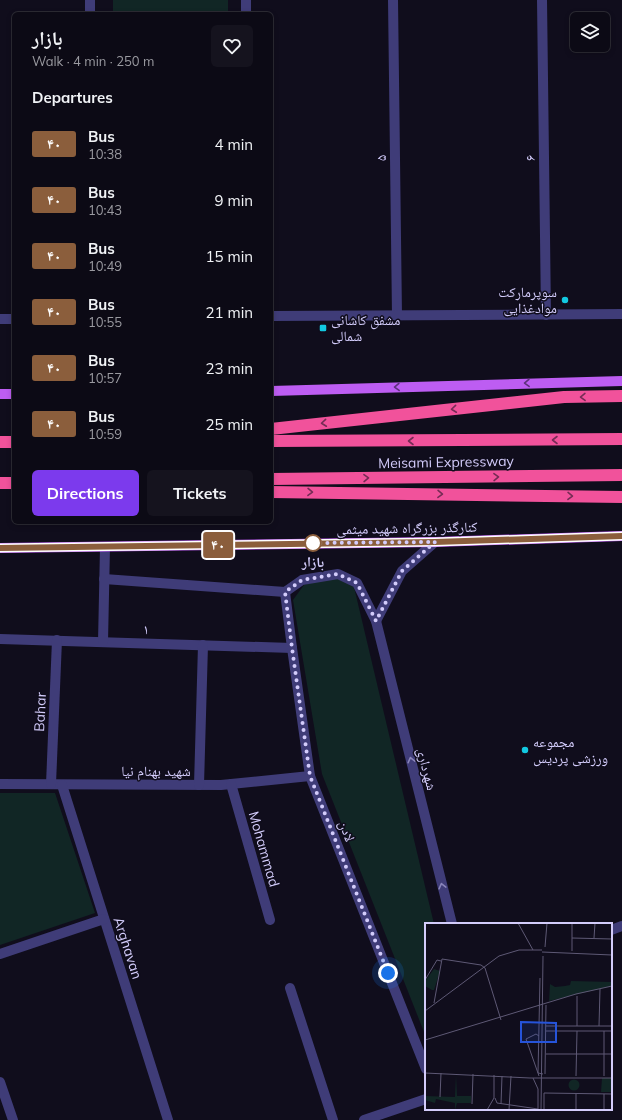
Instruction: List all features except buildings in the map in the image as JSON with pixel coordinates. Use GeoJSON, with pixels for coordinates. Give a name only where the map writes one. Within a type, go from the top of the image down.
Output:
{"type":"FeatureCollection","features":[{"type":"Feature","properties":{"kind":"highway"},"geometry":{"type":"LineString","coordinates":[[273,429],[564,397],[622,396]]}},
{"type":"Feature","properties":{"kind":"highway","name":"Meisami Expressway"},"geometry":{"type":"LineString","coordinates":[[273,441],[622,439]]}},
{"type":"Feature","properties":{"kind":"highway"},"geometry":{"type":"LineString","coordinates":[[0,442],[12,442]]}},
{"type":"Feature","properties":{"kind":"highway","name":"Meisami Expressway"},"geometry":{"type":"LineString","coordinates":[[273,479],[622,475]]}},
{"type":"Feature","properties":{"kind":"highway"},"geometry":{"type":"LineString","coordinates":[[0,483],[12,483]]}},
{"type":"Feature","properties":{"kind":"highway"},"geometry":{"type":"LineString","coordinates":[[273,492],[622,497]]}},
{"type":"Feature","properties":{"kind":"main road"},"geometry":{"type":"LineString","coordinates":[[273,391],[622,381]]}},
{"type":"Feature","properties":{"kind":"main road"},"geometry":{"type":"LineString","coordinates":[[0,394],[12,394]]}},
{"type":"Feature","properties":{"kind":"main road","name":"کنارگذر بزرگراه شهید میثمی"},"geometry":{"type":"LineString","coordinates":[[0,548],[435,542],[622,536]]}},
{"type":"Feature","properties":{"kind":"street"},"geometry":{"type":"LineString","coordinates":[[90,0],[90,12]]}},
{"type":"Feature","properties":{"kind":"street"},"geometry":{"type":"LineString","coordinates":[[246,0],[246,12]]}},
{"type":"Feature","properties":{"kind":"street","name":"۵"},"geometry":{"type":"LineString","coordinates":[[394,0],[397,316]]}},
{"type":"Feature","properties":{"kind":"street","name":"۶"},"geometry":{"type":"LineString","coordinates":[[542,0],[546,315]]}},
{"type":"Feature","properties":{"kind":"street"},"geometry":{"type":"LineString","coordinates":[[273,316],[622,314]]}},
{"type":"Feature","properties":{"kind":"street"},"geometry":{"type":"LineString","coordinates":[[0,319],[12,318]]}},
{"type":"Feature","properties":{"kind":"street"},"geometry":{"type":"LineString","coordinates":[[376,621],[402,571],[435,542]]}},
{"type":"Feature","properties":{"kind":"street"},"geometry":{"type":"LineString","coordinates":[[103,642],[105,547]]}},
{"type":"Feature","properties":{"kind":"street","name":"شهرداری"},"geometry":{"type":"LineString","coordinates":[[285,592],[302,580],[338,574],[357,583],[376,621],[452,923]]}},
{"type":"Feature","properties":{"kind":"street"},"geometry":{"type":"LineString","coordinates":[[104,579],[285,592]]}},
{"type":"Feature","properties":{"kind":"street","name":"لادن"},"geometry":{"type":"LineString","coordinates":[[285,592],[310,776],[425,1066]]}},
{"type":"Feature","properties":{"kind":"street","name":"۱"},"geometry":{"type":"LineString","coordinates":[[0,639],[292,648]]}},
{"type":"Feature","properties":{"kind":"street","name":"Bahar"},"geometry":{"type":"LineString","coordinates":[[50,784],[57,640]]}},
{"type":"Feature","properties":{"kind":"street"},"geometry":{"type":"LineString","coordinates":[[199,785],[203,645]]}},
{"type":"Feature","properties":{"kind":"street","name":"شهید بهنام نیا"},"geometry":{"type":"LineString","coordinates":[[0,784],[199,785],[231,784],[310,776]]}},
{"type":"Feature","properties":{"kind":"street","name":"Arghavan"},"geometry":{"type":"LineString","coordinates":[[62,784],[168,1120]]}},
{"type":"Feature","properties":{"kind":"street","name":"Mohammad"},"geometry":{"type":"LineString","coordinates":[[231,784],[270,920]]}},
{"type":"Feature","properties":{"kind":"street"},"geometry":{"type":"LineString","coordinates":[[0,954],[104,919]]}},
{"type":"Feature","properties":{"kind":"street"},"geometry":{"type":"LineString","coordinates":[[612,930],[622,926]]}},
{"type":"Feature","properties":{"kind":"street"},"geometry":{"type":"LineString","coordinates":[[290,988],[333,1120]]}},
{"type":"Feature","properties":{"kind":"street"},"geometry":{"type":"LineString","coordinates":[[0,1082],[12,1120]]}},
{"type":"Feature","properties":{"kind":"street"},"geometry":{"type":"LineString","coordinates":[[364,1120],[425,1099]]}},
{"type":"Feature","properties":{"kind":"green space"},"geometry":{"type":"Polygon","coordinates":[[[113,0],[228,0],[228,12],[113,12],[113,0]]]}},
{"type":"Feature","properties":{"kind":"green space"},"geometry":{"type":"Polygon","coordinates":[[[335,577],[354,587],[434,923],[425,923],[425,1034],[322,774],[293,600],[304,585],[335,577]]]}},
{"type":"Feature","properties":{"kind":"green space"},"geometry":{"type":"Polygon","coordinates":[[[0,793],[55,793],[95,913],[0,945],[0,793]]]}},
{"type":"Feature","properties":{"kind":"bus line","name":"۴۰"},"geometry":{"type":"LineString","coordinates":[[0,548],[435,542],[622,536]]}},
{"type":"Feature","properties":{"kind":"place","name":"سوپرمارکت موادغذایی"},"geometry":{"type":"Point","coordinates":[565,300]}},
{"type":"Feature","properties":{"kind":"place","name":"مشفق کاشانی شمالی"},"geometry":{"type":"Point","coordinates":[323,328]}},
{"type":"Feature","properties":{"kind":"place","name":"بازار"},"geometry":{"type":"Point","coordinates":[313,543]}},
{"type":"Feature","properties":{"kind":"place","name":"مجموعه ورزشی پردیس"},"geometry":{"type":"Point","coordinates":[525,750]}},
{"type":"Feature","properties":{"kind":"route"},"geometry":{"type":"LineString","coordinates":[[313,543],[435,542],[402,571],[376,621],[357,583],[338,574],[302,580],[285,592],[310,776],[388,973]]}}]}
